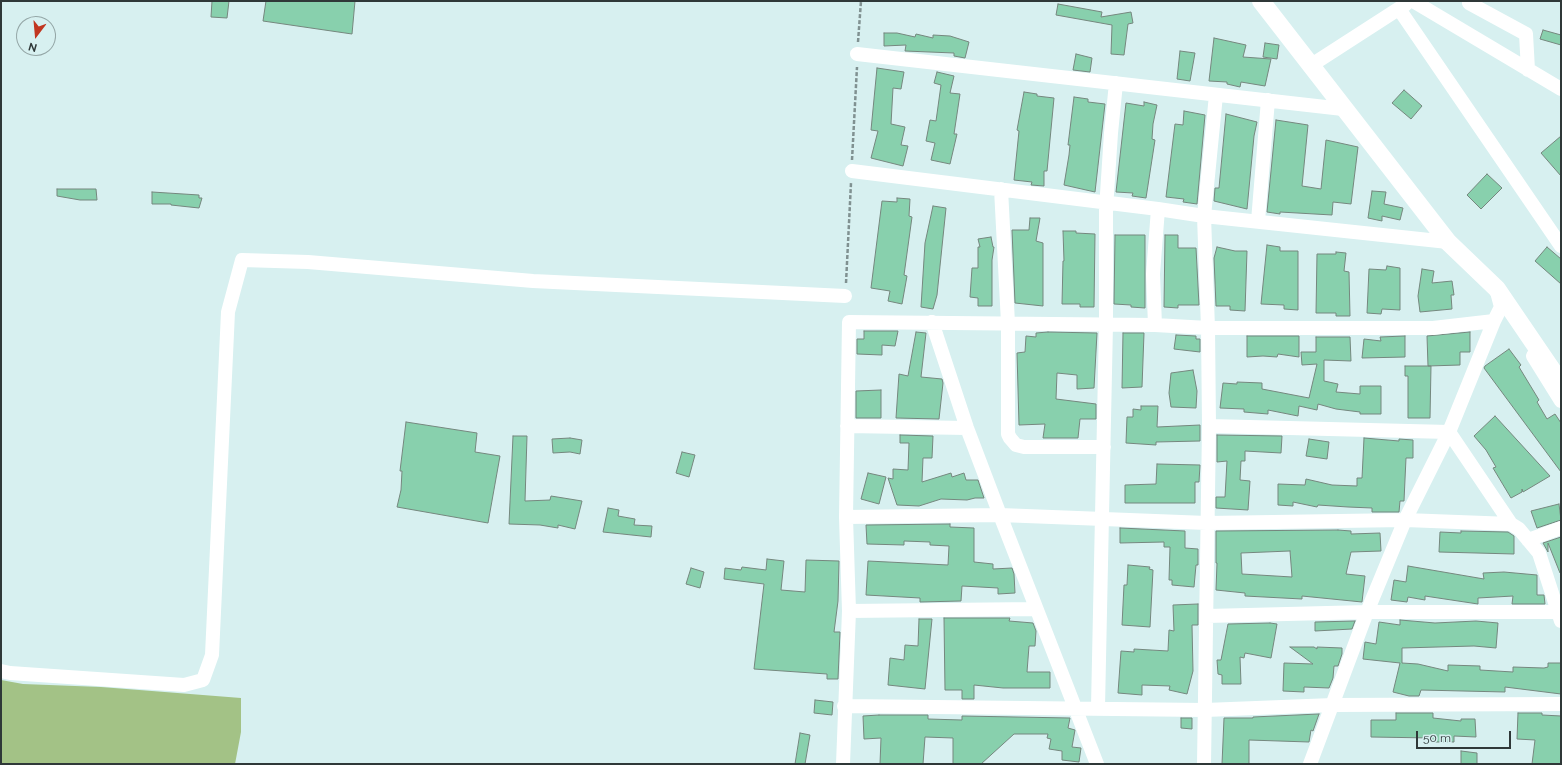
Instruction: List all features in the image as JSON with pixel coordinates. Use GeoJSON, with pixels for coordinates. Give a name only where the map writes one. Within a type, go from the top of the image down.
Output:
{"type":"FeatureCollection","features":[{"type":"Feature","properties":{"kind":"main road"},"geometry":{"type":"LineString","coordinates":[[1261,1],[1343,109],[1448,242],[1497,289],[1561,383]]}},
{"type":"Feature","properties":{"kind":"street"},"geometry":{"type":"LineString","coordinates":[[1310,66],[1403,14],[1412,1],[1561,89]]}},
{"type":"Feature","properties":{"kind":"street"},"geometry":{"type":"LineString","coordinates":[[1469,3],[1526,34],[1528,70]]}},
{"type":"Feature","properties":{"kind":"street"},"geometry":{"type":"LineString","coordinates":[[1403,14],[1561,246]]}},
{"type":"Feature","properties":{"kind":"street"},"geometry":{"type":"LineString","coordinates":[[857,54],[1343,109]]}},
{"type":"Feature","properties":{"kind":"street"},"geometry":{"type":"LineString","coordinates":[[1098,707],[1104,447],[1107,202],[1116,83]]}},
{"type":"Feature","properties":{"kind":"street"},"geometry":{"type":"LineString","coordinates":[[1204,764],[1209,426],[1208,328],[1204,216],[1216,95]]}},
{"type":"Feature","properties":{"kind":"street"},"geometry":{"type":"LineString","coordinates":[[1258,221],[1268,100]]}},
{"type":"Feature","properties":{"kind":"street"},"geometry":{"type":"LineString","coordinates":[[852,171],[1107,202],[1204,216],[1417,240],[1448,242]]}},
{"type":"Feature","properties":{"kind":"street"},"geometry":{"type":"LineString","coordinates":[[1002,190],[1008,323],[1008,434],[1012,442],[1024,447],[1104,447]]}},
{"type":"Feature","properties":{"kind":"street"},"geometry":{"type":"LineString","coordinates":[[1155,325],[1153,274],[1158,209]]}},
{"type":"Feature","properties":{"kind":"street"},"geometry":{"type":"LineString","coordinates":[[1,671],[10,673],[184,685],[203,680],[212,655],[228,312],[242,260],[308,262],[533,281],[845,296]]}},
{"type":"Feature","properties":{"kind":"street"},"geometry":{"type":"LineString","coordinates":[[1497,289],[1501,307],[1561,401]]}},
{"type":"Feature","properties":{"kind":"street"},"geometry":{"type":"LineString","coordinates":[[1310,764],[1367,612],[1405,520],[1449,432],[1501,307]]}},
{"type":"Feature","properties":{"kind":"street"},"geometry":{"type":"LineString","coordinates":[[843,764],[844,706],[849,611],[846,517],[848,322],[1106,324],[1208,328],[1433,328],[1494,321]]}},
{"type":"Feature","properties":{"kind":"street"},"geometry":{"type":"LineString","coordinates":[[932,322],[967,428],[1035,609],[1097,764]]}},
{"type":"Feature","properties":{"kind":"street"},"geometry":{"type":"LineString","coordinates":[[847,426],[967,428]]}},
{"type":"Feature","properties":{"kind":"street"},"geometry":{"type":"LineString","coordinates":[[1209,426],[1449,432]]}},
{"type":"Feature","properties":{"kind":"street"},"geometry":{"type":"LineString","coordinates":[[1449,432],[1510,524]]}},
{"type":"Feature","properties":{"kind":"street"},"geometry":{"type":"LineString","coordinates":[[846,517],[1000,515],[1207,523],[1405,520],[1510,524],[1519,528],[1539,553],[1559,617],[1367,612],[1207,616]]}},
{"type":"Feature","properties":{"kind":"street"},"geometry":{"type":"LineString","coordinates":[[1528,540],[1561,528]]}},
{"type":"Feature","properties":{"kind":"street"},"geometry":{"type":"LineString","coordinates":[[849,611],[1035,609]]}},
{"type":"Feature","properties":{"kind":"street"},"geometry":{"type":"LineString","coordinates":[[844,706],[1098,707],[1205,710],[1333,705],[1561,704]]}},
{"type":"Feature","properties":{"kind":"green space"},"geometry":{"type":"Polygon","coordinates":[[[1,680],[23,684],[101,687],[241,698],[241,732],[235,764],[1,764],[1,680]]]}},
{"type":"Feature","properties":{"kind":"building"},"geometry":{"type":"Polygon","coordinates":[[[212,1],[229,1],[227,18],[211,17],[212,1]]]}},
{"type":"Feature","properties":{"kind":"building"},"geometry":{"type":"Polygon","coordinates":[[[266,1],[355,1],[352,34],[263,21],[266,1]]]}},
{"type":"Feature","properties":{"kind":"building"},"geometry":{"type":"Polygon","coordinates":[[[1058,4],[1102,12],[1101,17],[1131,12],[1133,23],[1128,24],[1124,55],[1111,54],[1112,25],[1056,15],[1058,4]]]}},
{"type":"Feature","properties":{"kind":"building"},"geometry":{"type":"Polygon","coordinates":[[[1543,30],[1561,35],[1561,45],[1540,39],[1543,30]]]}},
{"type":"Feature","properties":{"kind":"building"},"geometry":{"type":"Polygon","coordinates":[[[884,33],[897,33],[915,37],[916,34],[933,38],[933,35],[950,36],[969,42],[965,58],[954,56],[954,53],[905,51],[906,45],[884,46],[884,33]]]}},
{"type":"Feature","properties":{"kind":"building"},"geometry":{"type":"Polygon","coordinates":[[[1214,38],[1246,45],[1243,57],[1271,59],[1265,86],[1241,82],[1240,87],[1227,84],[1227,82],[1209,81],[1214,38]]]}},
{"type":"Feature","properties":{"kind":"building"},"geometry":{"type":"Polygon","coordinates":[[[1265,43],[1279,45],[1277,59],[1263,57],[1265,43]]]}},
{"type":"Feature","properties":{"kind":"building"},"geometry":{"type":"Polygon","coordinates":[[[1180,51],[1195,53],[1190,81],[1177,79],[1180,51]]]}},
{"type":"Feature","properties":{"kind":"building"},"geometry":{"type":"Polygon","coordinates":[[[1076,54],[1092,58],[1090,72],[1073,70],[1076,54]]]}},
{"type":"Feature","properties":{"kind":"building"},"geometry":{"type":"Polygon","coordinates":[[[877,68],[904,72],[901,89],[893,88],[891,124],[905,127],[901,145],[908,146],[903,166],[871,158],[878,131],[871,130],[877,68]]]}},
{"type":"Feature","properties":{"kind":"building"},"geometry":{"type":"Polygon","coordinates":[[[937,72],[954,76],[950,93],[960,94],[954,134],[957,134],[950,164],[931,160],[935,143],[926,141],[930,120],[936,121],[941,85],[934,83],[937,72]]]}},
{"type":"Feature","properties":{"kind":"building"},"geometry":{"type":"Polygon","coordinates":[[[1404,90],[1422,106],[1411,119],[1392,103],[1404,90]]]}},
{"type":"Feature","properties":{"kind":"building"},"geometry":{"type":"Polygon","coordinates":[[[1024,92],[1037,94],[1037,96],[1054,98],[1047,171],[1044,171],[1044,186],[1031,185],[1032,182],[1014,180],[1019,131],[1017,130],[1024,92]]]}},
{"type":"Feature","properties":{"kind":"building"},"geometry":{"type":"Polygon","coordinates":[[[1074,97],[1088,99],[1088,102],[1105,104],[1095,192],[1064,185],[1069,155],[1070,145],[1068,145],[1074,97]]]}},
{"type":"Feature","properties":{"kind":"building"},"geometry":{"type":"Polygon","coordinates":[[[1144,102],[1157,105],[1152,139],[1155,140],[1146,198],[1132,196],[1133,193],[1116,192],[1126,103],[1144,106],[1144,102]]]}},
{"type":"Feature","properties":{"kind":"building"},"geometry":{"type":"Polygon","coordinates":[[[1184,111],[1205,115],[1197,204],[1183,202],[1184,199],[1166,197],[1175,124],[1183,125],[1184,111]]]}},
{"type":"Feature","properties":{"kind":"building"},"geometry":{"type":"Polygon","coordinates":[[[1226,114],[1257,122],[1254,136],[1247,209],[1214,201],[1215,188],[1219,188],[1226,114]]]}},
{"type":"Feature","properties":{"kind":"building"},"geometry":{"type":"Polygon","coordinates":[[[1276,120],[1308,125],[1302,186],[1321,189],[1326,140],[1358,147],[1351,204],[1333,202],[1332,215],[1280,212],[1280,214],[1267,212],[1276,120]]]}},
{"type":"Feature","properties":{"kind":"building"},"geometry":{"type":"Polygon","coordinates":[[[1561,136],[1561,176],[1541,153],[1561,136]]]}},
{"type":"Feature","properties":{"kind":"building"},"geometry":{"type":"Polygon","coordinates":[[[1487,174],[1502,188],[1481,209],[1467,195],[1487,174]]]}},
{"type":"Feature","properties":{"kind":"building"},"geometry":{"type":"Polygon","coordinates":[[[57,189],[96,189],[97,200],[80,200],[57,196],[57,189]]]}},
{"type":"Feature","properties":{"kind":"building"},"geometry":{"type":"Polygon","coordinates":[[[1372,191],[1386,192],[1384,204],[1403,208],[1400,220],[1382,216],[1382,221],[1368,218],[1372,191]]]}},
{"type":"Feature","properties":{"kind":"building"},"geometry":{"type":"Polygon","coordinates":[[[152,192],[199,195],[199,198],[202,198],[199,208],[171,204],[152,204],[152,192]]]}},
{"type":"Feature","properties":{"kind":"building"},"geometry":{"type":"Polygon","coordinates":[[[897,198],[910,199],[909,216],[912,217],[904,275],[907,276],[902,304],[888,301],[890,291],[871,288],[882,201],[897,202],[897,198]]]}},
{"type":"Feature","properties":{"kind":"building"},"geometry":{"type":"Polygon","coordinates":[[[933,206],[946,208],[937,295],[933,309],[921,307],[925,243],[933,206]]]}},
{"type":"Feature","properties":{"kind":"building"},"geometry":{"type":"Polygon","coordinates":[[[1030,218],[1040,218],[1036,241],[1043,243],[1043,306],[1015,303],[1012,230],[1029,230],[1030,218]]]}},
{"type":"Feature","properties":{"kind":"building"},"geometry":{"type":"Polygon","coordinates":[[[1063,231],[1076,231],[1076,233],[1095,234],[1094,307],[1080,307],[1080,304],[1062,304],[1064,261],[1063,231]]]}},
{"type":"Feature","properties":{"kind":"building"},"geometry":{"type":"Polygon","coordinates":[[[1115,235],[1145,235],[1145,308],[1114,304],[1115,235]]]}},
{"type":"Feature","properties":{"kind":"building"},"geometry":{"type":"Polygon","coordinates":[[[1165,235],[1178,235],[1178,248],[1196,248],[1199,305],[1178,305],[1178,308],[1164,307],[1165,235]]]}},
{"type":"Feature","properties":{"kind":"building"},"geometry":{"type":"Polygon","coordinates":[[[991,237],[994,247],[992,260],[992,306],[978,306],[978,298],[970,297],[972,268],[978,268],[978,247],[980,247],[978,239],[991,237]]]}},
{"type":"Feature","properties":{"kind":"building"},"geometry":{"type":"Polygon","coordinates":[[[1267,245],[1280,247],[1280,251],[1298,251],[1298,310],[1284,309],[1284,305],[1261,304],[1267,245]]]}},
{"type":"Feature","properties":{"kind":"building"},"geometry":{"type":"Polygon","coordinates":[[[1217,247],[1235,251],[1247,251],[1245,311],[1230,310],[1230,306],[1216,306],[1214,258],[1217,247]]]}},
{"type":"Feature","properties":{"kind":"building"},"geometry":{"type":"Polygon","coordinates":[[[1547,247],[1561,259],[1561,284],[1535,261],[1547,247]]]}},
{"type":"Feature","properties":{"kind":"building"},"geometry":{"type":"Polygon","coordinates":[[[1336,252],[1346,253],[1344,271],[1349,272],[1350,316],[1336,316],[1336,313],[1316,313],[1317,254],[1336,254],[1336,252]]]}},
{"type":"Feature","properties":{"kind":"building"},"geometry":{"type":"Polygon","coordinates":[[[1387,266],[1400,268],[1400,310],[1382,309],[1381,314],[1367,313],[1369,269],[1386,270],[1387,266]]]}},
{"type":"Feature","properties":{"kind":"building"},"geometry":{"type":"Polygon","coordinates":[[[1422,269],[1434,271],[1432,283],[1452,281],[1454,295],[1451,295],[1452,309],[1420,312],[1418,296],[1422,269]]]}},
{"type":"Feature","properties":{"kind":"building"},"geometry":{"type":"Polygon","coordinates":[[[864,331],[898,331],[895,346],[882,345],[882,355],[857,354],[857,339],[864,339],[864,331]]]}},
{"type":"Feature","properties":{"kind":"building"},"geometry":{"type":"Polygon","coordinates":[[[916,332],[926,333],[921,377],[942,379],[943,383],[939,419],[896,418],[899,374],[908,376],[916,332]]]}},
{"type":"Feature","properties":{"kind":"building"},"geometry":{"type":"Polygon","coordinates":[[[1470,332],[1470,352],[1460,352],[1460,365],[1428,366],[1427,336],[1470,332]]]}},
{"type":"Feature","properties":{"kind":"building"},"geometry":{"type":"Polygon","coordinates":[[[1036,333],[1097,333],[1094,388],[1077,389],[1077,375],[1057,373],[1056,399],[1096,404],[1096,419],[1080,419],[1078,438],[1043,438],[1045,424],[1019,425],[1017,353],[1025,352],[1026,336],[1036,337],[1036,333]]]}},
{"type":"Feature","properties":{"kind":"building"},"geometry":{"type":"Polygon","coordinates":[[[1123,333],[1144,333],[1142,387],[1122,388],[1123,333]]]}},
{"type":"Feature","properties":{"kind":"building"},"geometry":{"type":"Polygon","coordinates":[[[1176,335],[1196,336],[1196,339],[1200,339],[1200,352],[1174,349],[1176,335]]]}},
{"type":"Feature","properties":{"kind":"building"},"geometry":{"type":"Polygon","coordinates":[[[1247,336],[1299,336],[1299,357],[1278,354],[1277,357],[1247,357],[1247,336]]]}},
{"type":"Feature","properties":{"kind":"building"},"geometry":{"type":"Polygon","coordinates":[[[1405,336],[1405,357],[1362,358],[1364,339],[1381,341],[1380,337],[1405,336]]]}},
{"type":"Feature","properties":{"kind":"building"},"geometry":{"type":"Polygon","coordinates":[[[1316,337],[1350,337],[1351,361],[1324,360],[1324,381],[1338,384],[1336,392],[1360,394],[1360,386],[1381,386],[1381,414],[1360,414],[1360,412],[1336,409],[1318,404],[1317,410],[1299,406],[1298,416],[1268,410],[1268,414],[1244,412],[1244,409],[1220,408],[1223,383],[1262,383],[1262,389],[1309,398],[1317,364],[1302,365],[1301,352],[1316,352],[1316,337]]]}},
{"type":"Feature","properties":{"kind":"building"},"geometry":{"type":"Polygon","coordinates":[[[1509,349],[1521,365],[1519,367],[1539,400],[1537,402],[1547,419],[1555,414],[1561,423],[1561,472],[1484,368],[1509,349]]]}},
{"type":"Feature","properties":{"kind":"building"},"geometry":{"type":"Polygon","coordinates":[[[1405,366],[1431,366],[1430,418],[1408,418],[1408,376],[1405,376],[1405,366]]]}},
{"type":"Feature","properties":{"kind":"building"},"geometry":{"type":"Polygon","coordinates":[[[1193,370],[1197,391],[1196,408],[1171,407],[1169,393],[1171,373],[1193,370]]]}},
{"type":"Feature","properties":{"kind":"building"},"geometry":{"type":"Polygon","coordinates":[[[881,390],[881,418],[856,418],[856,391],[881,390]]]}},
{"type":"Feature","properties":{"kind":"building"},"geometry":{"type":"Polygon","coordinates":[[[1141,406],[1158,406],[1157,427],[1200,425],[1200,441],[1156,442],[1156,445],[1126,443],[1127,417],[1133,417],[1133,409],[1141,410],[1141,406]]]}},
{"type":"Feature","properties":{"kind":"building"},"geometry":{"type":"Polygon","coordinates":[[[1495,416],[1550,476],[1523,492],[1522,489],[1522,492],[1511,498],[1493,468],[1496,467],[1486,450],[1474,436],[1495,416]]]}},
{"type":"Feature","properties":{"kind":"building"},"geometry":{"type":"Polygon","coordinates":[[[406,422],[477,433],[475,452],[500,456],[488,523],[397,507],[401,490],[402,471],[400,471],[406,422]]]}},
{"type":"Feature","properties":{"kind":"building"},"geometry":{"type":"Polygon","coordinates":[[[900,435],[933,436],[932,458],[923,458],[922,482],[951,473],[952,477],[964,473],[966,480],[978,480],[984,498],[967,500],[941,499],[919,506],[897,505],[888,478],[893,479],[893,469],[908,470],[909,443],[900,443],[900,435]]]}},
{"type":"Feature","properties":{"kind":"building"},"geometry":{"type":"Polygon","coordinates":[[[1217,435],[1282,436],[1281,453],[1245,451],[1245,461],[1241,461],[1240,480],[1250,481],[1248,510],[1216,508],[1216,497],[1225,497],[1227,461],[1217,462],[1217,435]]]}},
{"type":"Feature","properties":{"kind":"building"},"geometry":{"type":"Polygon","coordinates":[[[513,436],[527,436],[525,501],[550,500],[551,496],[582,501],[575,529],[558,525],[558,528],[540,525],[509,524],[513,436]]]}},
{"type":"Feature","properties":{"kind":"building"},"geometry":{"type":"Polygon","coordinates":[[[570,438],[582,440],[580,454],[570,452],[553,453],[552,439],[570,438]]]}},
{"type":"Feature","properties":{"kind":"building"},"geometry":{"type":"Polygon","coordinates":[[[1364,438],[1399,441],[1399,439],[1413,440],[1413,458],[1406,458],[1404,501],[1400,501],[1399,512],[1372,512],[1372,508],[1318,505],[1317,507],[1293,502],[1293,506],[1278,505],[1278,484],[1305,485],[1306,479],[1332,485],[1357,486],[1357,478],[1362,478],[1364,438]]]}},
{"type":"Feature","properties":{"kind":"building"},"geometry":{"type":"Polygon","coordinates":[[[1309,439],[1329,442],[1327,459],[1306,456],[1309,439]]]}},
{"type":"Feature","properties":{"kind":"building"},"geometry":{"type":"Polygon","coordinates":[[[682,452],[695,455],[689,477],[676,473],[682,452]]]}},
{"type":"Feature","properties":{"kind":"building"},"geometry":{"type":"Polygon","coordinates":[[[1157,464],[1200,465],[1199,482],[1195,482],[1195,503],[1125,503],[1125,485],[1156,484],[1157,464]]]}},
{"type":"Feature","properties":{"kind":"building"},"geometry":{"type":"Polygon","coordinates":[[[868,473],[886,477],[879,504],[861,499],[868,473]]]}},
{"type":"Feature","properties":{"kind":"building"},"geometry":{"type":"Polygon","coordinates":[[[1559,504],[1561,520],[1537,528],[1531,511],[1559,504]]]}},
{"type":"Feature","properties":{"kind":"building"},"geometry":{"type":"Polygon","coordinates":[[[608,508],[619,510],[618,516],[635,519],[634,525],[652,526],[651,537],[603,532],[608,508]]]}},
{"type":"Feature","properties":{"kind":"building"},"geometry":{"type":"Polygon","coordinates":[[[950,524],[950,527],[974,528],[974,562],[993,564],[993,569],[1012,568],[1014,574],[1015,593],[998,594],[998,588],[962,586],[961,601],[920,602],[920,598],[866,595],[868,561],[948,565],[949,546],[930,545],[930,542],[904,541],[904,545],[867,544],[866,525],[950,524]]]}},
{"type":"Feature","properties":{"kind":"building"},"geometry":{"type":"Polygon","coordinates":[[[1120,528],[1185,531],[1185,548],[1198,549],[1198,565],[1196,565],[1194,587],[1172,585],[1172,580],[1169,580],[1170,547],[1164,547],[1164,542],[1120,543],[1120,528]]]}},
{"type":"Feature","properties":{"kind":"building"},"geometry":{"type":"Polygon","coordinates":[[[1338,530],[1351,531],[1351,534],[1380,533],[1381,551],[1351,552],[1346,574],[1365,576],[1362,602],[1302,596],[1302,599],[1245,596],[1245,593],[1216,590],[1216,531],[1338,530]],[[1290,551],[1241,553],[1242,574],[1292,577],[1290,551]]]}},
{"type":"Feature","properties":{"kind":"building"},"geometry":{"type":"Polygon","coordinates":[[[1461,531],[1508,532],[1514,536],[1514,554],[1439,552],[1440,532],[1461,533],[1461,531]]]}},
{"type":"Feature","properties":{"kind":"building"},"geometry":{"type":"Polygon","coordinates":[[[1561,537],[1560,573],[1548,543],[1548,552],[1543,543],[1561,537]]]}},
{"type":"Feature","properties":{"kind":"building"},"geometry":{"type":"Polygon","coordinates":[[[767,559],[784,561],[781,590],[805,592],[806,560],[839,561],[838,601],[834,632],[840,632],[838,679],[827,679],[827,674],[754,669],[764,584],[724,579],[725,568],[741,570],[742,567],[766,570],[767,559]]]}},
{"type":"Feature","properties":{"kind":"building"},"geometry":{"type":"Polygon","coordinates":[[[1128,565],[1150,567],[1149,569],[1153,570],[1150,627],[1122,625],[1124,585],[1127,585],[1128,565]]]}},
{"type":"Feature","properties":{"kind":"building"},"geometry":{"type":"Polygon","coordinates":[[[1408,566],[1484,579],[1483,573],[1504,572],[1537,575],[1537,595],[1544,595],[1545,604],[1512,604],[1513,596],[1478,598],[1478,604],[1425,596],[1425,600],[1408,597],[1407,602],[1391,600],[1394,580],[1406,582],[1408,566]]]}},
{"type":"Feature","properties":{"kind":"building"},"geometry":{"type":"Polygon","coordinates":[[[691,568],[704,572],[700,588],[686,584],[691,568]]]}},
{"type":"Feature","properties":{"kind":"building"},"geometry":{"type":"Polygon","coordinates":[[[1198,604],[1198,625],[1192,625],[1193,671],[1187,694],[1169,690],[1170,686],[1142,685],[1142,695],[1118,693],[1121,651],[1134,652],[1134,649],[1168,651],[1169,630],[1174,631],[1173,605],[1198,604]]]}},
{"type":"Feature","properties":{"kind":"building"},"geometry":{"type":"Polygon","coordinates":[[[944,618],[1010,618],[1009,621],[1033,623],[1036,631],[1035,646],[1029,646],[1027,672],[1050,672],[1050,688],[1003,688],[974,685],[974,699],[962,699],[962,690],[945,690],[944,618]]]}},
{"type":"Feature","properties":{"kind":"building"},"geometry":{"type":"Polygon","coordinates":[[[919,619],[932,619],[925,689],[888,685],[890,658],[904,660],[905,645],[918,646],[919,619]]]}},
{"type":"Feature","properties":{"kind":"building"},"geometry":{"type":"Polygon","coordinates":[[[1400,620],[1435,623],[1476,621],[1498,623],[1496,648],[1474,646],[1402,648],[1402,663],[1418,664],[1448,671],[1448,665],[1480,666],[1480,670],[1513,672],[1513,667],[1544,668],[1548,667],[1548,663],[1561,663],[1561,694],[1505,687],[1505,692],[1421,690],[1419,696],[1409,696],[1393,692],[1400,663],[1363,659],[1365,642],[1376,644],[1379,622],[1400,625],[1400,620]]]}},
{"type":"Feature","properties":{"kind":"building"},"geometry":{"type":"Polygon","coordinates":[[[1355,621],[1352,629],[1315,631],[1315,622],[1355,621]]]}},
{"type":"Feature","properties":{"kind":"building"},"geometry":{"type":"Polygon","coordinates":[[[1228,624],[1277,624],[1271,658],[1245,653],[1244,658],[1240,657],[1241,684],[1222,684],[1222,675],[1218,674],[1217,660],[1221,660],[1228,624]]]}},
{"type":"Feature","properties":{"kind":"building"},"geometry":{"type":"Polygon","coordinates":[[[1290,647],[1314,647],[1317,649],[1317,647],[1342,648],[1342,654],[1338,666],[1334,666],[1333,678],[1329,688],[1304,687],[1304,692],[1283,691],[1284,663],[1313,664],[1290,647]]]}},
{"type":"Feature","properties":{"kind":"building"},"geometry":{"type":"Polygon","coordinates":[[[815,700],[833,702],[832,715],[814,713],[815,700]]]}},
{"type":"Feature","properties":{"kind":"building"},"geometry":{"type":"Polygon","coordinates":[[[1396,713],[1433,713],[1433,718],[1461,721],[1461,719],[1475,719],[1476,737],[1454,736],[1454,742],[1432,742],[1432,738],[1371,737],[1371,720],[1396,720],[1396,713]]]}},
{"type":"Feature","properties":{"kind":"building"},"geometry":{"type":"Polygon","coordinates":[[[1518,713],[1542,713],[1542,715],[1561,716],[1561,764],[1532,764],[1535,740],[1517,739],[1518,713]]]}},
{"type":"Feature","properties":{"kind":"building"},"geometry":{"type":"Polygon","coordinates":[[[1319,714],[1313,731],[1311,730],[1309,742],[1249,740],[1249,764],[1222,764],[1224,718],[1253,718],[1319,714]]]}},
{"type":"Feature","properties":{"kind":"building"},"geometry":{"type":"Polygon","coordinates":[[[928,715],[928,719],[962,720],[962,716],[1070,718],[1068,728],[1075,730],[1072,747],[1081,748],[1079,762],[1062,760],[1062,751],[1049,749],[1051,739],[1047,738],[1048,734],[1014,734],[981,764],[953,764],[953,738],[925,737],[923,764],[880,764],[881,738],[864,739],[863,716],[928,715]]]}},
{"type":"Feature","properties":{"kind":"building"},"geometry":{"type":"Polygon","coordinates":[[[1181,718],[1192,718],[1192,729],[1181,728],[1181,718]]]}},
{"type":"Feature","properties":{"kind":"building"},"geometry":{"type":"Polygon","coordinates":[[[800,733],[810,735],[805,764],[795,764],[800,733]]]}},
{"type":"Feature","properties":{"kind":"building"},"geometry":{"type":"Polygon","coordinates":[[[1461,751],[1477,753],[1477,764],[1461,764],[1461,751]]]}}]}
